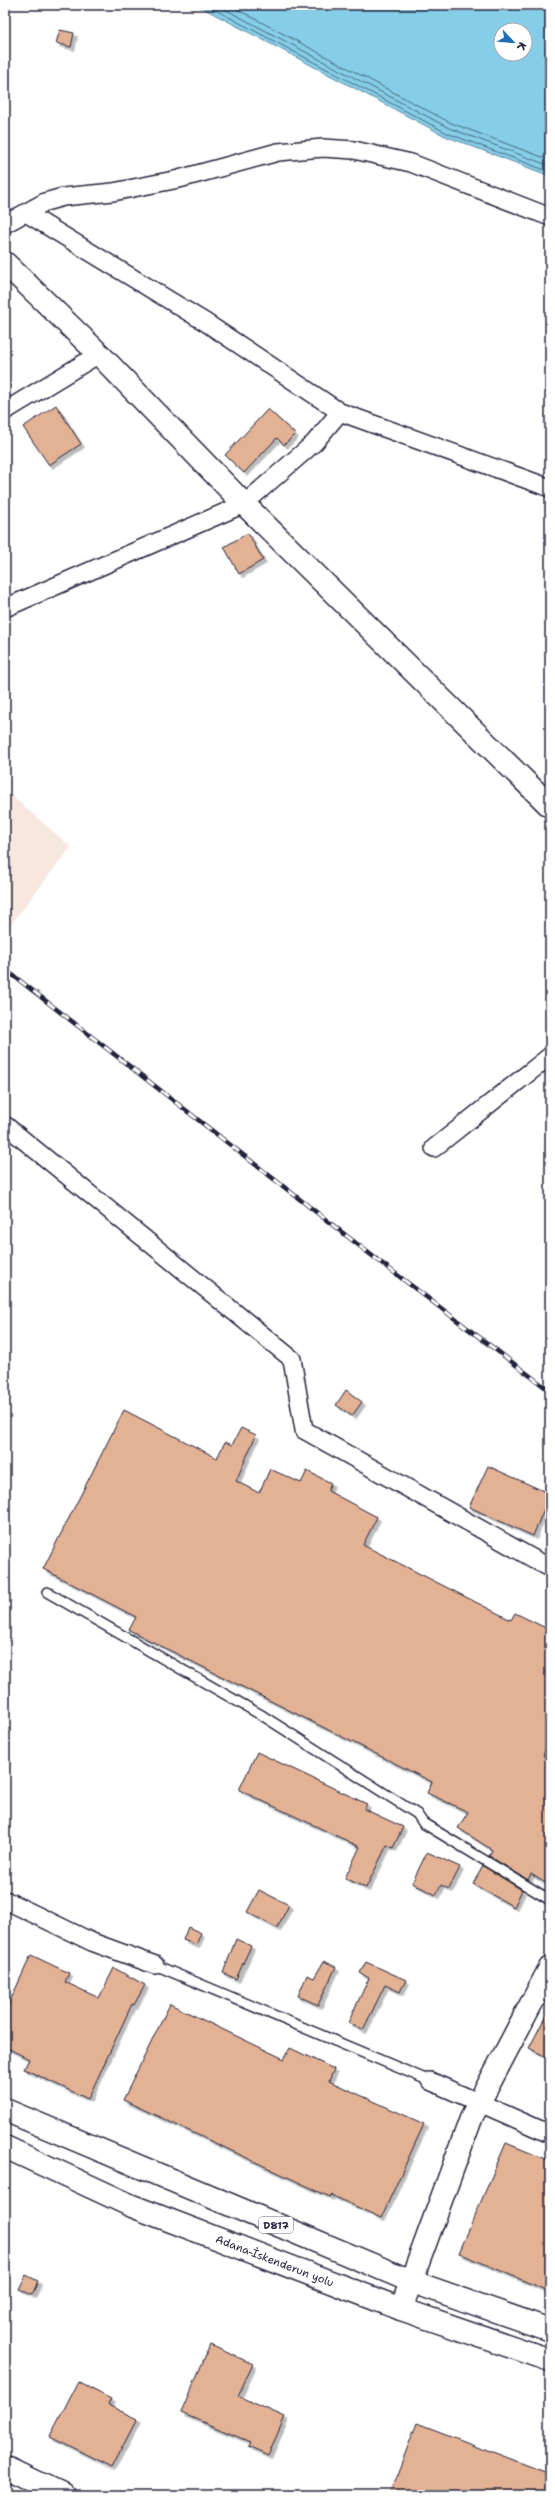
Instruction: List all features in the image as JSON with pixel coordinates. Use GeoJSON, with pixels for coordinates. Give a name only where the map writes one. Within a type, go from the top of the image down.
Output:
{"type":"FeatureCollection","features":[{"type":"Feature","properties":{"kind":"main road"},"geometry":{"type":"LineString","coordinates":[[5,263],[99,354],[244,504],[550,806]]}},
{"type":"Feature","properties":{"kind":"main road"},"geometry":{"type":"LineString","coordinates":[[401,2309],[413,2282],[472,2116],[550,1968]]}},
{"type":"Feature","properties":{"kind":"main road","name":"D817"},"geometry":{"type":"LineString","coordinates":[[5,2110],[413,2282],[550,2330]]}},
{"type":"Feature","properties":{"kind":"main road","name":"Adana-İskenderun yolu"},"geometry":{"type":"LineString","coordinates":[[5,2146],[132,2206],[401,2309],[550,2360]]}},
{"type":"Feature","properties":{"kind":"main road"},"geometry":{"type":"LineString","coordinates":[[5,2467],[62,2495]]}},
{"type":"Feature","properties":{"kind":"street"},"geometry":{"type":"LineString","coordinates":[[5,224],[45,202],[63,196],[113,192],[179,179],[278,152],[322,148],[354,150],[411,164],[550,217]]}},
{"type":"Feature","properties":{"kind":"street"},"geometry":{"type":"LineString","coordinates":[[26,213],[205,322],[340,412],[550,488]]}},
{"type":"Feature","properties":{"kind":"street"},"geometry":{"type":"LineString","coordinates":[[5,411],[99,354]]}},
{"type":"Feature","properties":{"kind":"street"},"geometry":{"type":"LineString","coordinates":[[5,608],[244,504],[314,443],[340,412]]}},
{"type":"Feature","properties":{"kind":"street"},"geometry":{"type":"LineString","coordinates":[[434,1148],[550,1056]]}},
{"type":"Feature","properties":{"kind":"street"},"geometry":{"type":"LineString","coordinates":[[5,1125],[292,1359],[304,1430],[550,1568]]}},
{"type":"Feature","properties":{"kind":"street"},"geometry":{"type":"LineString","coordinates":[[5,1900],[92,1942],[155,1965]]}},
{"type":"Feature","properties":{"kind":"street"},"geometry":{"type":"LineString","coordinates":[[430,2082],[550,2134]]}},
{"type":"Feature","properties":{"kind":"lane"},"geometry":{"type":"LineString","coordinates":[[47,1592],[263,1716],[417,1814],[423,1823],[550,1900]]}},
{"type":"Feature","properties":{"kind":"lane"},"geometry":{"type":"LineString","coordinates":[[155,1965],[430,2082]]}},
{"type":"Feature","properties":{"kind":"shaded area"},"geometry":{"type":"Polygon","coordinates":[[[5,790],[71,847],[5,932],[5,790]]]}},
{"type":"Feature","properties":{"kind":"water"},"geometry":{"type":"Polygon","coordinates":[[[197,5],[550,5],[550,176],[445,136],[197,5]]]}},
{"type":"Feature","properties":{"kind":"building"},"geometry":{"type":"Polygon","coordinates":[[[60,30],[74,33],[71,47],[56,43],[60,30]]]}},
{"type":"Feature","properties":{"kind":"building"},"geometry":{"type":"Polygon","coordinates":[[[56,405],[81,444],[49,465],[23,427],[56,405]]]}},
{"type":"Feature","properties":{"kind":"building"},"geometry":{"type":"Polygon","coordinates":[[[268,409],[295,434],[284,445],[277,438],[244,473],[225,455],[268,409]]]}},
{"type":"Feature","properties":{"kind":"building"},"geometry":{"type":"Polygon","coordinates":[[[248,533],[263,560],[239,574],[224,547],[248,533]]]}},
{"type":"Feature","properties":{"kind":"building"},"geometry":{"type":"Polygon","coordinates":[[[346,1390],[362,1402],[352,1416],[336,1405],[346,1390]]]}},
{"type":"Feature","properties":{"kind":"building"},"geometry":{"type":"Polygon","coordinates":[[[124,1410],[217,1458],[225,1442],[232,1445],[241,1428],[256,1435],[236,1481],[259,1493],[270,1469],[301,1483],[307,1471],[331,1483],[328,1491],[377,1517],[363,1545],[511,1620],[515,1613],[550,1630],[550,1740],[543,1755],[550,1760],[550,1886],[531,1874],[528,1880],[489,1856],[492,1850],[458,1828],[468,1812],[427,1793],[432,1782],[129,1630],[136,1617],[43,1569],[124,1410]]]}},
{"type":"Feature","properties":{"kind":"building"},"geometry":{"type":"Polygon","coordinates":[[[488,1466],[550,1494],[533,1536],[469,1507],[488,1466]]]}},
{"type":"Feature","properties":{"kind":"building"},"geometry":{"type":"Polygon","coordinates":[[[257,1752],[367,1804],[364,1809],[403,1827],[393,1848],[387,1845],[366,1888],[345,1878],[360,1847],[239,1790],[257,1752]]]}},
{"type":"Feature","properties":{"kind":"building"},"geometry":{"type":"Polygon","coordinates":[[[427,1852],[460,1867],[449,1889],[441,1885],[436,1895],[412,1883],[427,1852]]]}},
{"type":"Feature","properties":{"kind":"building"},"geometry":{"type":"Polygon","coordinates":[[[483,1866],[522,1890],[514,1907],[473,1884],[483,1866]]]}},
{"type":"Feature","properties":{"kind":"building"},"geometry":{"type":"Polygon","coordinates":[[[259,1890],[289,1905],[277,1928],[247,1912],[259,1890]]]}},
{"type":"Feature","properties":{"kind":"building"},"geometry":{"type":"Polygon","coordinates":[[[188,1927],[201,1933],[196,1945],[183,1940],[188,1927]]]}},
{"type":"Feature","properties":{"kind":"building"},"geometry":{"type":"Polygon","coordinates":[[[236,1939],[251,1946],[236,1979],[223,1973],[236,1939]]]}},
{"type":"Feature","properties":{"kind":"building"},"geometry":{"type":"Polygon","coordinates":[[[31,1955],[69,1973],[65,1982],[99,1998],[114,1968],[145,1985],[134,2005],[132,2004],[88,2099],[24,2069],[29,2059],[5,2047],[5,2012],[31,1955]]]}},
{"type":"Feature","properties":{"kind":"building"},"geometry":{"type":"Polygon","coordinates":[[[324,1961],[336,1967],[318,2005],[298,1996],[307,1975],[314,1978],[324,1961]]]}},
{"type":"Feature","properties":{"kind":"building"},"geometry":{"type":"Polygon","coordinates":[[[366,1962],[406,1980],[400,1992],[385,1985],[363,2030],[348,2023],[369,1978],[360,1973],[366,1962]]]}},
{"type":"Feature","properties":{"kind":"building"},"geometry":{"type":"Polygon","coordinates":[[[170,2004],[284,2059],[290,2048],[334,2069],[329,2081],[424,2124],[381,2218],[331,2195],[330,2197],[123,2100],[170,2004]]]}},
{"type":"Feature","properties":{"kind":"building"},"geometry":{"type":"Polygon","coordinates":[[[550,2008],[550,2059],[529,2048],[550,2008]]]}},
{"type":"Feature","properties":{"kind":"building"},"geometry":{"type":"Polygon","coordinates":[[[506,2143],[550,2161],[550,2292],[459,2253],[506,2143]]]}},
{"type":"Feature","properties":{"kind":"building"},"geometry":{"type":"Polygon","coordinates":[[[26,2275],[38,2281],[32,2295],[19,2289],[26,2275]]]}},
{"type":"Feature","properties":{"kind":"building"},"geometry":{"type":"Polygon","coordinates":[[[210,2345],[253,2364],[238,2396],[285,2417],[268,2455],[248,2446],[250,2442],[181,2413],[210,2345]]]}},
{"type":"Feature","properties":{"kind":"building"},"geometry":{"type":"Polygon","coordinates":[[[78,2382],[111,2399],[108,2405],[137,2419],[112,2467],[50,2436],[78,2382]]]}},
{"type":"Feature","properties":{"kind":"building"},"geometry":{"type":"Polygon","coordinates":[[[417,2423],[550,2474],[550,2495],[389,2495],[417,2423]]]}},
{"type":"Feature","properties":{"kind":"railway"},"geometry":{"type":"LineString","coordinates":[[5,969],[375,1258],[550,1391]]}}]}
